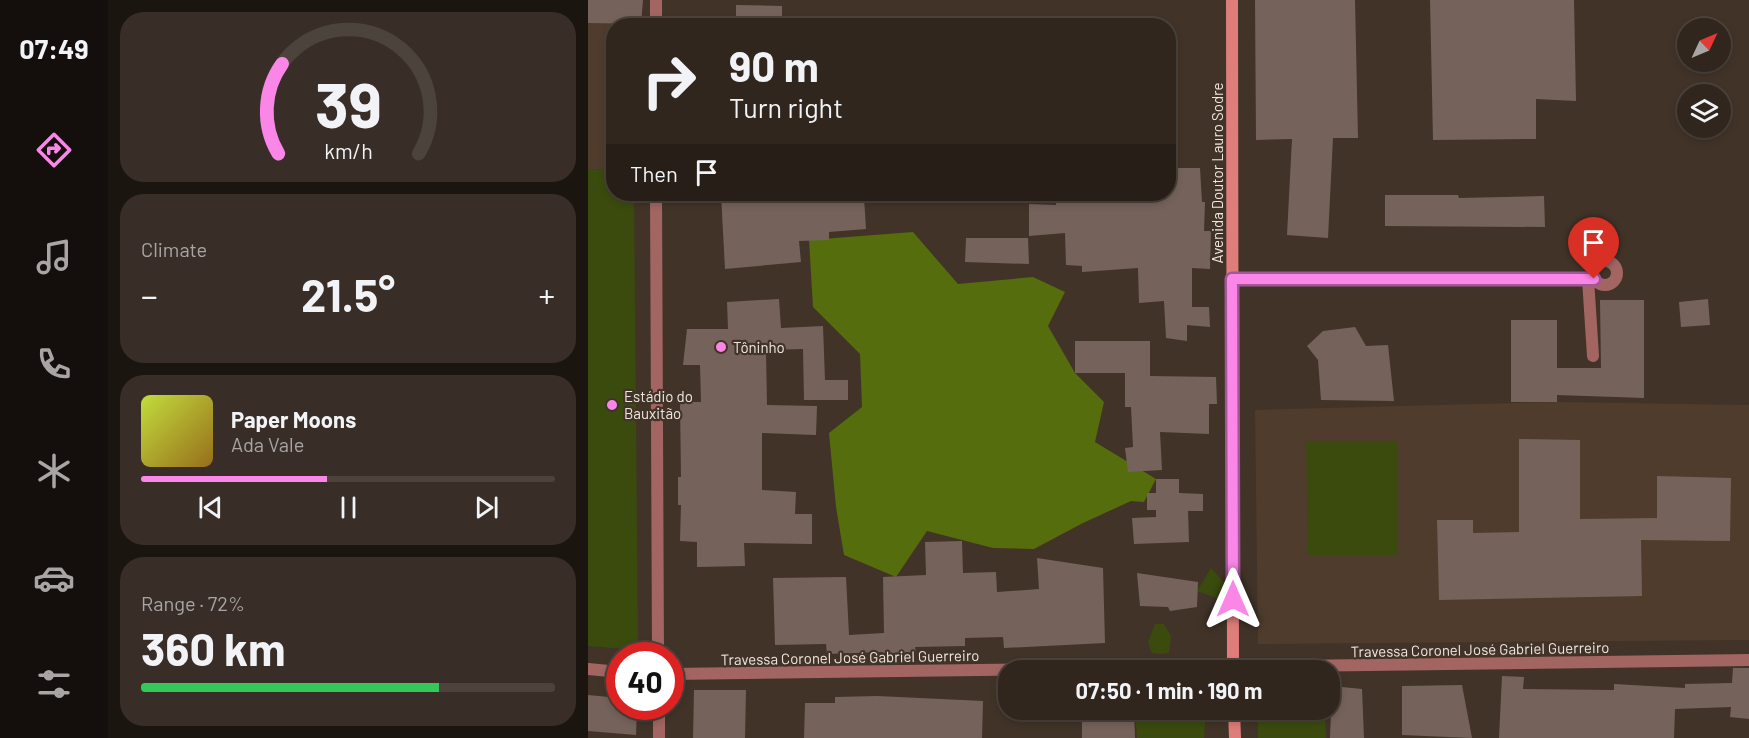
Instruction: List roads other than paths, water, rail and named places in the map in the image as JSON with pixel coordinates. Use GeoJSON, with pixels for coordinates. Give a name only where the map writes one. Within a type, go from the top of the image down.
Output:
{"type":"FeatureCollection","features":[{"type":"Feature","properties":{"kind":"street"},"geometry":{"type":"LineString","coordinates":[[656,0],[656,18]]}},
{"type":"Feature","properties":{"kind":"street","name":"Avenida Doutor Lauro Sodre"},"geometry":{"type":"LineString","coordinates":[[1232,0],[1233,660]]}},
{"type":"Feature","properties":{"kind":"street"},"geometry":{"type":"LineString","coordinates":[[657,201],[658,642]]}},
{"type":"Feature","properties":{"kind":"street"},"geometry":{"type":"LineString","coordinates":[[1232,279],[1591,279],[1593,356]]}},
{"type":"Feature","properties":{"kind":"street","name":"Travessa Coronel José Gabriel Guerreiro"},"geometry":{"type":"LineString","coordinates":[[1340,667],[1749,660]]}},
{"type":"Feature","properties":{"kind":"street"},"geometry":{"type":"LineString","coordinates":[[588,669],[606,671]]}},
{"type":"Feature","properties":{"kind":"street","name":"Travessa Coronel José Gabriel Guerreiro"},"geometry":{"type":"LineString","coordinates":[[684,674],[998,671]]}},
{"type":"Feature","properties":{"kind":"street"},"geometry":{"type":"LineString","coordinates":[[659,720],[659,738]]}},
{"type":"Feature","properties":{"kind":"street"},"geometry":{"type":"LineString","coordinates":[[1234,720],[1235,738]]}},
{"type":"Feature","properties":{"kind":"place","name":"Tôninho"},"geometry":{"type":"Point","coordinates":[721,347]}},
{"type":"Feature","properties":{"kind":"place","name":"Estádio do Bauxitão"},"geometry":{"type":"Point","coordinates":[612,405]}}]}
